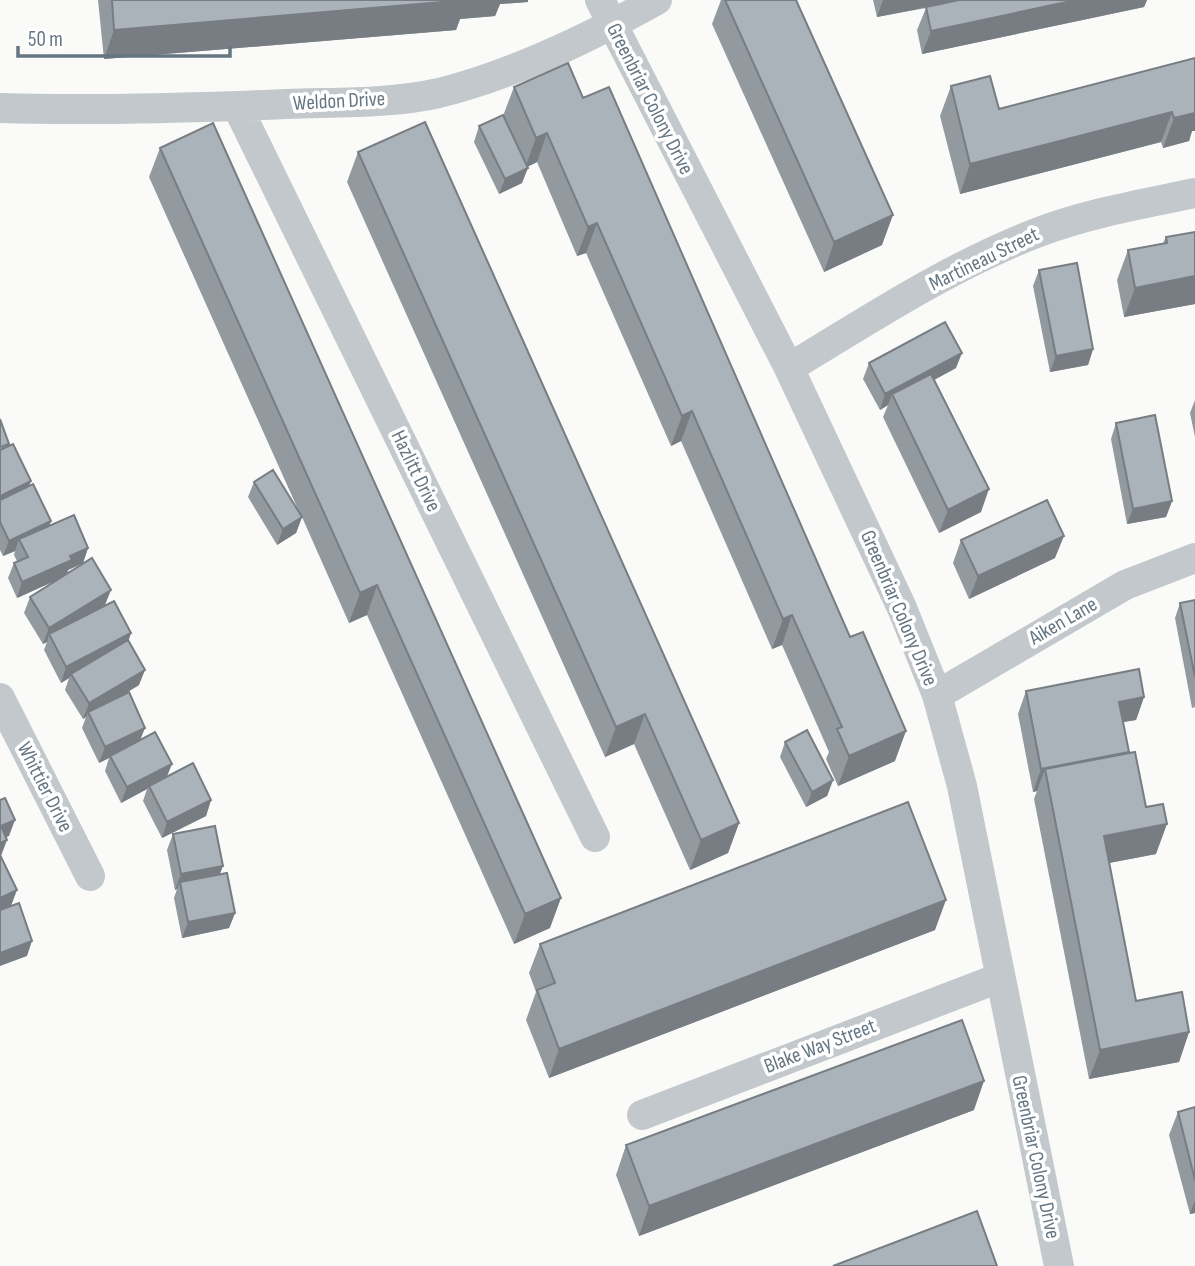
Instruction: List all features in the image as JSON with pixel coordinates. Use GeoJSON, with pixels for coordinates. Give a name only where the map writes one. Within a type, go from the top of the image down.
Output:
{"type":"FeatureCollection","features":[{"type":"Feature","properties":{"kind":"street","name":"Weldon Drive"},"geometry":{"type":"LineString","coordinates":[[0,108],[68,110],[237,106],[380,100],[437,93],[501,74],[605,13],[657,0]]}},
{"type":"Feature","properties":{"kind":"street","name":"Greenbriar Colony Drive"},"geometry":{"type":"LineString","coordinates":[[605,13],[789,368],[902,608],[937,695],[962,786],[1059,1266]]}},
{"type":"Feature","properties":{"kind":"street","name":"Hazlitt Drive"},"geometry":{"type":"LineString","coordinates":[[237,106],[595,837]]}},
{"type":"Feature","properties":{"kind":"street","name":"Martineau Street"},"geometry":{"type":"LineString","coordinates":[[789,368],[977,258],[1040,231],[1088,216],[1195,193]]}},
{"type":"Feature","properties":{"kind":"street","name":"Aiken Lane"},"geometry":{"type":"LineString","coordinates":[[937,695],[1125,584],[1195,558]]}},
{"type":"Feature","properties":{"kind":"street","name":"Whittier Drive"},"geometry":{"type":"LineString","coordinates":[[0,698],[90,876]]}},
{"type":"Feature","properties":{"kind":"street","name":"Blake Way Street"},"geometry":{"type":"LineString","coordinates":[[642,1115],[999,978]]}},
{"type":"Feature","properties":{"kind":"building"},"geometry":{"type":"Polygon","coordinates":[[[112,0],[466,0],[114,30],[112,0]]]}},
{"type":"Feature","properties":{"kind":"building"},"geometry":{"type":"Polygon","coordinates":[[[725,0],[796,0],[893,215],[834,242],[725,0]]]}},
{"type":"Feature","properties":{"kind":"building"},"geometry":{"type":"Polygon","coordinates":[[[959,0],[1076,0],[931,31],[926,7],[959,0]]]}},
{"type":"Feature","properties":{"kind":"building"},"geometry":{"type":"Polygon","coordinates":[[[1195,58],[1195,113],[1174,118],[1172,112],[970,164],[951,86],[990,76],[999,109],[1195,58]]]}},
{"type":"Feature","properties":{"kind":"building"},"geometry":{"type":"Polygon","coordinates":[[[568,63],[583,98],[609,87],[850,637],[863,632],[906,731],[849,756],[837,729],[842,727],[792,615],[783,619],[692,411],[682,416],[597,223],[588,227],[547,133],[536,138],[514,87],[568,63]]]}},
{"type":"Feature","properties":{"kind":"building"},"geometry":{"type":"Polygon","coordinates":[[[503,115],[528,168],[505,179],[479,126],[503,115]]]}},
{"type":"Feature","properties":{"kind":"building"},"geometry":{"type":"Polygon","coordinates":[[[425,122],[739,823],[701,840],[645,714],[616,727],[358,152],[425,122]]]}},
{"type":"Feature","properties":{"kind":"building"},"geometry":{"type":"Polygon","coordinates":[[[213,123],[561,898],[525,914],[377,585],[360,593],[160,148],[213,123]]]}},
{"type":"Feature","properties":{"kind":"building"},"geometry":{"type":"Polygon","coordinates":[[[1195,232],[1195,276],[1135,288],[1128,250],[1167,243],[1166,237],[1195,232]]]}},
{"type":"Feature","properties":{"kind":"building"},"geometry":{"type":"Polygon","coordinates":[[[1077,263],[1093,349],[1056,356],[1039,270],[1077,263]]]}},
{"type":"Feature","properties":{"kind":"building"},"geometry":{"type":"Polygon","coordinates":[[[945,322],[962,353],[885,394],[869,363],[945,322]]]}},
{"type":"Feature","properties":{"kind":"building"},"geometry":{"type":"Polygon","coordinates":[[[931,374],[989,489],[948,510],[892,394],[931,374]]]}},
{"type":"Feature","properties":{"kind":"building"},"geometry":{"type":"Polygon","coordinates":[[[1155,415],[1172,501],[1133,509],[1116,423],[1155,415]]]}},
{"type":"Feature","properties":{"kind":"building"},"geometry":{"type":"Polygon","coordinates":[[[0,419],[9,444],[0,447],[0,419]]]}},
{"type":"Feature","properties":{"kind":"building"},"geometry":{"type":"Polygon","coordinates":[[[13,444],[31,481],[0,496],[0,450],[13,444]]]}},
{"type":"Feature","properties":{"kind":"building"},"geometry":{"type":"Polygon","coordinates":[[[273,470],[302,517],[283,529],[254,482],[273,470]]]}},
{"type":"Feature","properties":{"kind":"building"},"geometry":{"type":"Polygon","coordinates":[[[33,484],[51,521],[9,541],[0,522],[0,500],[33,484]]]}},
{"type":"Feature","properties":{"kind":"building"},"geometry":{"type":"Polygon","coordinates":[[[1047,500],[1064,536],[978,576],[961,540],[1047,500]]]}},
{"type":"Feature","properties":{"kind":"building"},"geometry":{"type":"Polygon","coordinates":[[[74,515],[88,548],[70,556],[72,560],[22,582],[14,563],[28,557],[19,539],[74,515]]]}},
{"type":"Feature","properties":{"kind":"building"},"geometry":{"type":"Polygon","coordinates":[[[92,558],[111,590],[49,628],[30,597],[92,558]]]}},
{"type":"Feature","properties":{"kind":"building"},"geometry":{"type":"Polygon","coordinates":[[[1195,600],[1195,677],[1180,603],[1195,600]]]}},
{"type":"Feature","properties":{"kind":"building"},"geometry":{"type":"Polygon","coordinates":[[[114,601],[131,633],[66,667],[49,634],[114,601]]]}},
{"type":"Feature","properties":{"kind":"building"},"geometry":{"type":"Polygon","coordinates":[[[128,640],[145,670],[89,703],[71,674],[128,640]]]}},
{"type":"Feature","properties":{"kind":"building"},"geometry":{"type":"Polygon","coordinates":[[[1139,669],[1144,697],[1119,702],[1129,752],[1041,769],[1026,691],[1139,669]]]}},
{"type":"Feature","properties":{"kind":"building"},"geometry":{"type":"Polygon","coordinates":[[[129,692],[145,728],[105,747],[88,712],[129,692]]]}},
{"type":"Feature","properties":{"kind":"building"},"geometry":{"type":"Polygon","coordinates":[[[807,730],[833,780],[812,792],[785,742],[807,730]]]}},
{"type":"Feature","properties":{"kind":"building"},"geometry":{"type":"Polygon","coordinates":[[[155,732],[172,764],[127,787],[110,756],[155,732]]]}},
{"type":"Feature","properties":{"kind":"building"},"geometry":{"type":"Polygon","coordinates":[[[1135,752],[1146,807],[1163,804],[1167,824],[1104,836],[1136,1001],[1182,992],[1189,1032],[1100,1050],[1045,769],[1135,752]]]}},
{"type":"Feature","properties":{"kind":"building"},"geometry":{"type":"Polygon","coordinates":[[[193,763],[211,800],[167,822],[149,786],[193,763]]]}},
{"type":"Feature","properties":{"kind":"building"},"geometry":{"type":"Polygon","coordinates":[[[5,798],[15,820],[1,826],[7,840],[0,843],[0,800],[5,798]]]}},
{"type":"Feature","properties":{"kind":"building"},"geometry":{"type":"Polygon","coordinates":[[[908,802],[946,900],[559,1049],[537,990],[555,983],[540,944],[908,802]]]}},
{"type":"Feature","properties":{"kind":"building"},"geometry":{"type":"Polygon","coordinates":[[[215,826],[223,866],[181,874],[173,834],[215,826]]]}},
{"type":"Feature","properties":{"kind":"building"},"geometry":{"type":"Polygon","coordinates":[[[0,855],[17,890],[0,898],[0,855]]]}},
{"type":"Feature","properties":{"kind":"building"},"geometry":{"type":"Polygon","coordinates":[[[227,873],[235,913],[188,922],[180,882],[227,873]]]}},
{"type":"Feature","properties":{"kind":"building"},"geometry":{"type":"Polygon","coordinates":[[[19,903],[32,941],[0,953],[0,910],[19,903]]]}},
{"type":"Feature","properties":{"kind":"building"},"geometry":{"type":"Polygon","coordinates":[[[962,1020],[984,1081],[649,1206],[626,1145],[962,1020]]]}},
{"type":"Feature","properties":{"kind":"building"},"geometry":{"type":"Polygon","coordinates":[[[1195,1107],[1195,1180],[1178,1112],[1195,1107]]]}},
{"type":"Feature","properties":{"kind":"building"},"geometry":{"type":"Polygon","coordinates":[[[977,1211],[997,1266],[833,1266],[977,1211]]]}}]}
